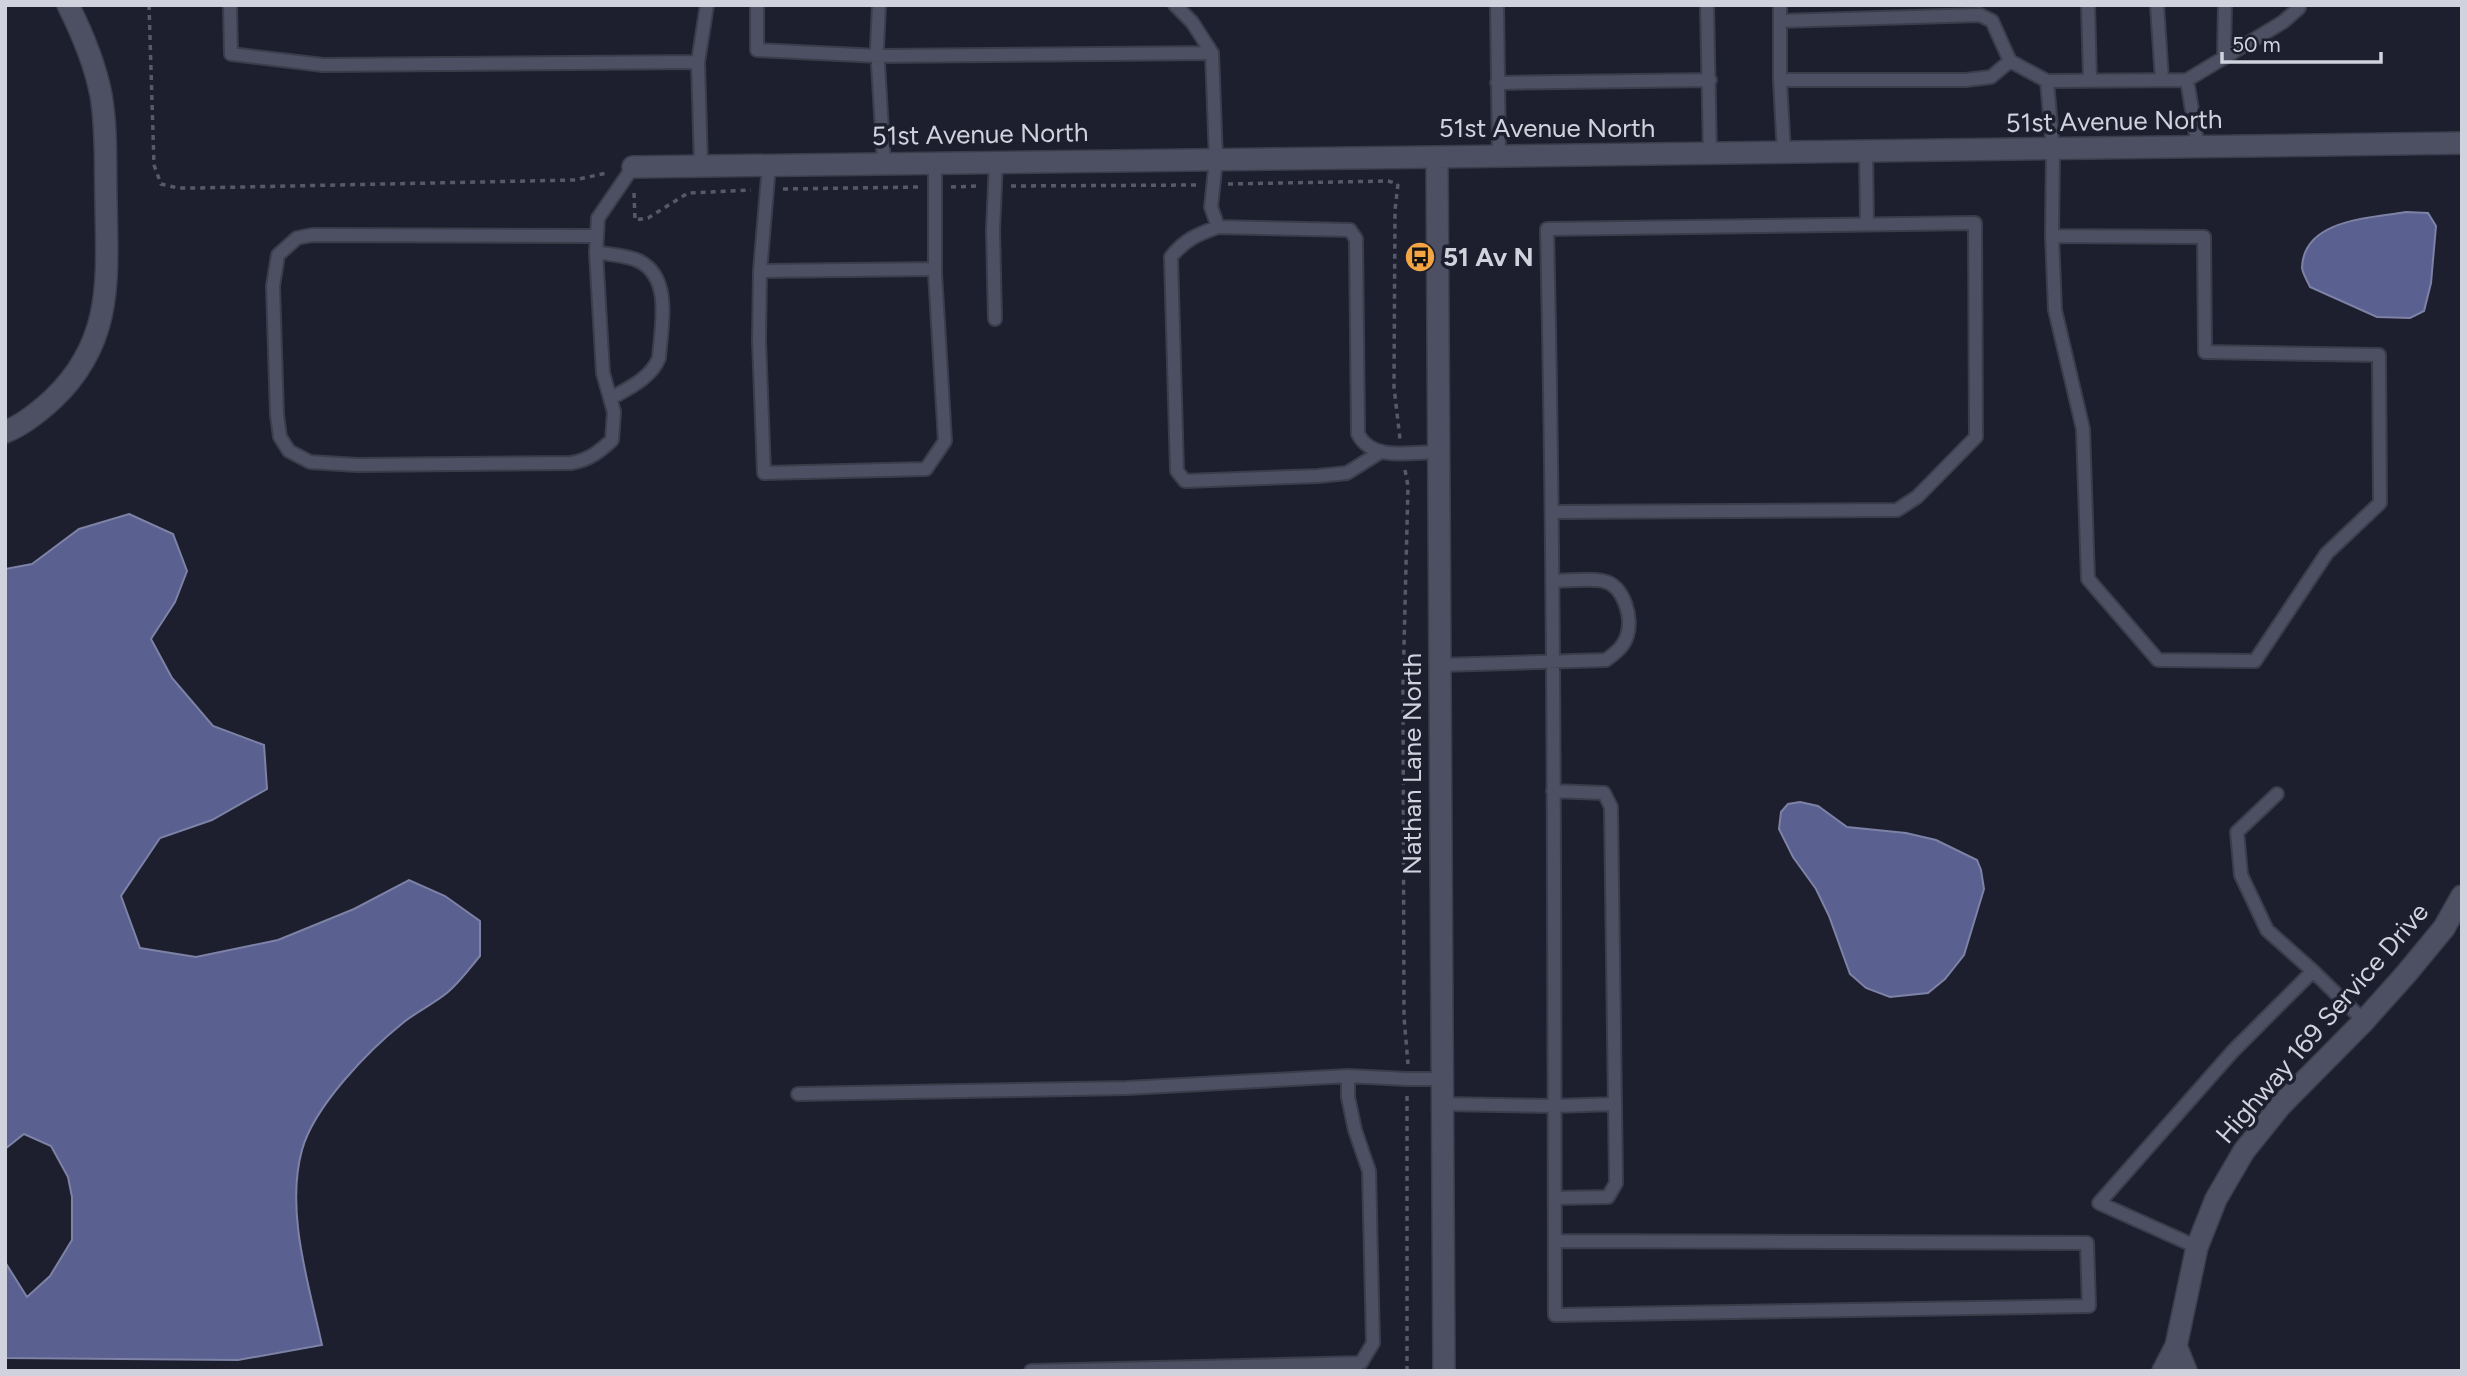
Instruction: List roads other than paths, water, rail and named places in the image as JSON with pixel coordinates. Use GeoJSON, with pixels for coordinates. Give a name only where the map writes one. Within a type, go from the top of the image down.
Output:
{"type":"FeatureCollection","features":[{"type":"Feature","properties":{"kind":"street"},"geometry":{"type":"LineString","coordinates":[[5,432],[40,411],[69,384],[90,352],[102,314],[107,278],[105,139],[101,95],[87,45],[68,5]]}},
{"type":"Feature","properties":{"kind":"street","name":"51st Avenue North"},"geometry":{"type":"LineString","coordinates":[[633,167],[1499,158],[2462,143]]}},
{"type":"Feature","properties":{"kind":"street","name":"Nathan Lane North"},"geometry":{"type":"LineString","coordinates":[[1437,157],[1444,1371]]}},
{"type":"Feature","properties":{"kind":"street","name":"Highway 169 Service Drive"},"geometry":{"type":"LineString","coordinates":[[2162,1371],[2176,1346],[2197,1247],[2216,1199],[2244,1151],[2281,1105],[2364,1021],[2444,928],[2462,896]]}},
{"type":"Feature","properties":{"kind":"street"},"geometry":{"type":"LineString","coordinates":[[2176,1346],[2186,1371]]}},
{"type":"Feature","properties":{"kind":"lane"},"geometry":{"type":"LineString","coordinates":[[230,5],[231,54],[323,65],[698,62]]}},
{"type":"Feature","properties":{"kind":"lane"},"geometry":{"type":"LineString","coordinates":[[701,166],[698,62],[706,5]]}},
{"type":"Feature","properties":{"kind":"lane"},"geometry":{"type":"LineString","coordinates":[[757,5],[757,50],[878,55],[1212,53]]}},
{"type":"Feature","properties":{"kind":"lane"},"geometry":{"type":"LineString","coordinates":[[879,5],[878,55],[884,163]]}},
{"type":"Feature","properties":{"kind":"lane"},"geometry":{"type":"LineString","coordinates":[[1175,5],[1192,23],[1212,53],[1216,160],[1211,207],[1218,228]]}},
{"type":"Feature","properties":{"kind":"lane"},"geometry":{"type":"LineString","coordinates":[[1497,5],[1499,158]]}},
{"type":"Feature","properties":{"kind":"lane"},"geometry":{"type":"LineString","coordinates":[[1707,5],[1710,155]]}},
{"type":"Feature","properties":{"kind":"lane"},"geometry":{"type":"LineString","coordinates":[[1780,5],[1784,154]]}},
{"type":"Feature","properties":{"kind":"lane"},"geometry":{"type":"LineString","coordinates":[[2088,5],[2090,80]]}},
{"type":"Feature","properties":{"kind":"lane"},"geometry":{"type":"LineString","coordinates":[[2157,5],[2162,80]]}},
{"type":"Feature","properties":{"kind":"lane"},"geometry":{"type":"LineString","coordinates":[[2224,58],[2225,5]]}},
{"type":"Feature","properties":{"kind":"lane"},"geometry":{"type":"LineString","coordinates":[[1780,21],[1980,15],[1992,21],[2010,61],[2048,81],[2187,80],[2283,23],[2299,5]]}},
{"type":"Feature","properties":{"kind":"lane"},"geometry":{"type":"LineString","coordinates":[[1780,80],[1966,80],[1991,77],[2010,61]]}},
{"type":"Feature","properties":{"kind":"lane"},"geometry":{"type":"LineString","coordinates":[[1497,83],[1710,80]]}},
{"type":"Feature","properties":{"kind":"lane"},"geometry":{"type":"LineString","coordinates":[[2187,80],[2198,147]]}},
{"type":"Feature","properties":{"kind":"lane"},"geometry":{"type":"LineString","coordinates":[[2048,81],[2053,150],[2052,236],[2054,310],[2083,429],[2088,579],[2158,660],[2255,661],[2327,553],[2380,503],[2379,355],[2205,352],[2204,237],[2052,236]]}},
{"type":"Feature","properties":{"kind":"lane"},"geometry":{"type":"LineString","coordinates":[[1866,152],[1867,224]]}},
{"type":"Feature","properties":{"kind":"lane"},"geometry":{"type":"LineString","coordinates":[[995,319],[993,230],[996,162]]}},
{"type":"Feature","properties":{"kind":"lane"},"geometry":{"type":"LineString","coordinates":[[769,165],[760,271],[759,340],[764,473],[926,469],[945,441],[935,269],[935,163]]}},
{"type":"Feature","properties":{"kind":"lane"},"geometry":{"type":"LineString","coordinates":[[597,236],[312,235],[297,238],[278,255],[273,286],[277,415],[281,437],[289,451],[310,462],[356,465],[571,463],[586,460],[598,453],[612,440],[614,412],[603,373],[596,252],[597,236],[598,218],[633,167]]}},
{"type":"Feature","properties":{"kind":"lane"},"geometry":{"type":"LineString","coordinates":[[1553,512],[1897,510],[1917,497],[1976,437],[1975,223],[1547,229],[1553,512],[1555,1315],[2089,1306],[2087,1243],[1555,1241]]}},
{"type":"Feature","properties":{"kind":"lane"},"geometry":{"type":"LineString","coordinates":[[1379,453],[1363,444],[1358,434],[1356,239],[1350,230],[1218,228],[1195,235],[1180,245],[1171,257],[1177,471],[1185,481],[1318,477],[1347,473],[1379,453],[1438,452]]}},
{"type":"Feature","properties":{"kind":"lane"},"geometry":{"type":"LineString","coordinates":[[596,252],[637,260],[647,266],[656,276],[663,298],[659,358],[655,367],[638,382],[611,398]]}},
{"type":"Feature","properties":{"kind":"lane"},"geometry":{"type":"LineString","coordinates":[[760,271],[935,269]]}},
{"type":"Feature","properties":{"kind":"lane"},"geometry":{"type":"LineString","coordinates":[[1440,665],[1605,660],[1620,650],[1628,635],[1625,601],[1617,587],[1604,581],[1553,581]]}},
{"type":"Feature","properties":{"kind":"lane"},"geometry":{"type":"LineString","coordinates":[[1553,791],[1604,793],[1611,807],[1616,1183],[1608,1197],[1555,1198]]}},
{"type":"Feature","properties":{"kind":"lane"},"geometry":{"type":"LineString","coordinates":[[2277,794],[2237,832],[2241,875],[2267,930],[2364,1021]]}},
{"type":"Feature","properties":{"kind":"lane"},"geometry":{"type":"LineString","coordinates":[[2197,1247],[2099,1203],[2233,1051],[2313,971]]}},
{"type":"Feature","properties":{"kind":"lane"},"geometry":{"type":"LineString","coordinates":[[1031,1371],[1360,1363],[1373,1343],[1369,1171],[1348,1097],[1348,1076]]}},
{"type":"Feature","properties":{"kind":"lane"},"geometry":{"type":"LineString","coordinates":[[798,1094],[1127,1088],[1348,1076],[1443,1079]]}},
{"type":"Feature","properties":{"kind":"lane"},"geometry":{"type":"LineString","coordinates":[[1443,1104],[1615,1104]]}},
{"type":"Feature","properties":{"kind":"water"},"geometry":{"type":"Polygon","coordinates":[[[2406,212],[2428,213],[2436,226],[2431,283],[2424,311],[2410,318],[2377,317],[2310,287],[2302,267],[2306,251],[2314,239],[2327,230],[2358,219],[2406,212]]]}},
{"type":"Feature","properties":{"kind":"water"},"geometry":{"type":"Polygon","coordinates":[[[129,514],[173,534],[187,571],[175,602],[151,639],[172,678],[213,726],[264,745],[267,789],[212,820],[160,838],[121,896],[140,948],[196,957],[278,940],[354,909],[409,880],[445,896],[480,921],[480,956],[448,992],[404,1022],[360,1063],[330,1098],[308,1133],[297,1173],[297,1223],[305,1273],[322,1345],[238,1360],[5,1358],[5,1262],[27,1297],[50,1276],[72,1240],[72,1197],[68,1177],[51,1146],[24,1134],[5,1149],[5,569],[32,564],[79,529],[129,514]]]}},
{"type":"Feature","properties":{"kind":"water"},"geometry":{"type":"Polygon","coordinates":[[[1800,802],[1818,806],[1847,827],[1906,833],[1936,840],[1977,860],[1984,889],[1964,955],[1945,979],[1928,993],[1890,997],[1866,988],[1850,974],[1816,889],[1793,857],[1779,829],[1781,812],[1788,804],[1800,802]]]}},
{"type":"Feature","properties":{"kind":"place","name":"51 Av N"},"geometry":{"type":"Point","coordinates":[1420,257]}}]}
